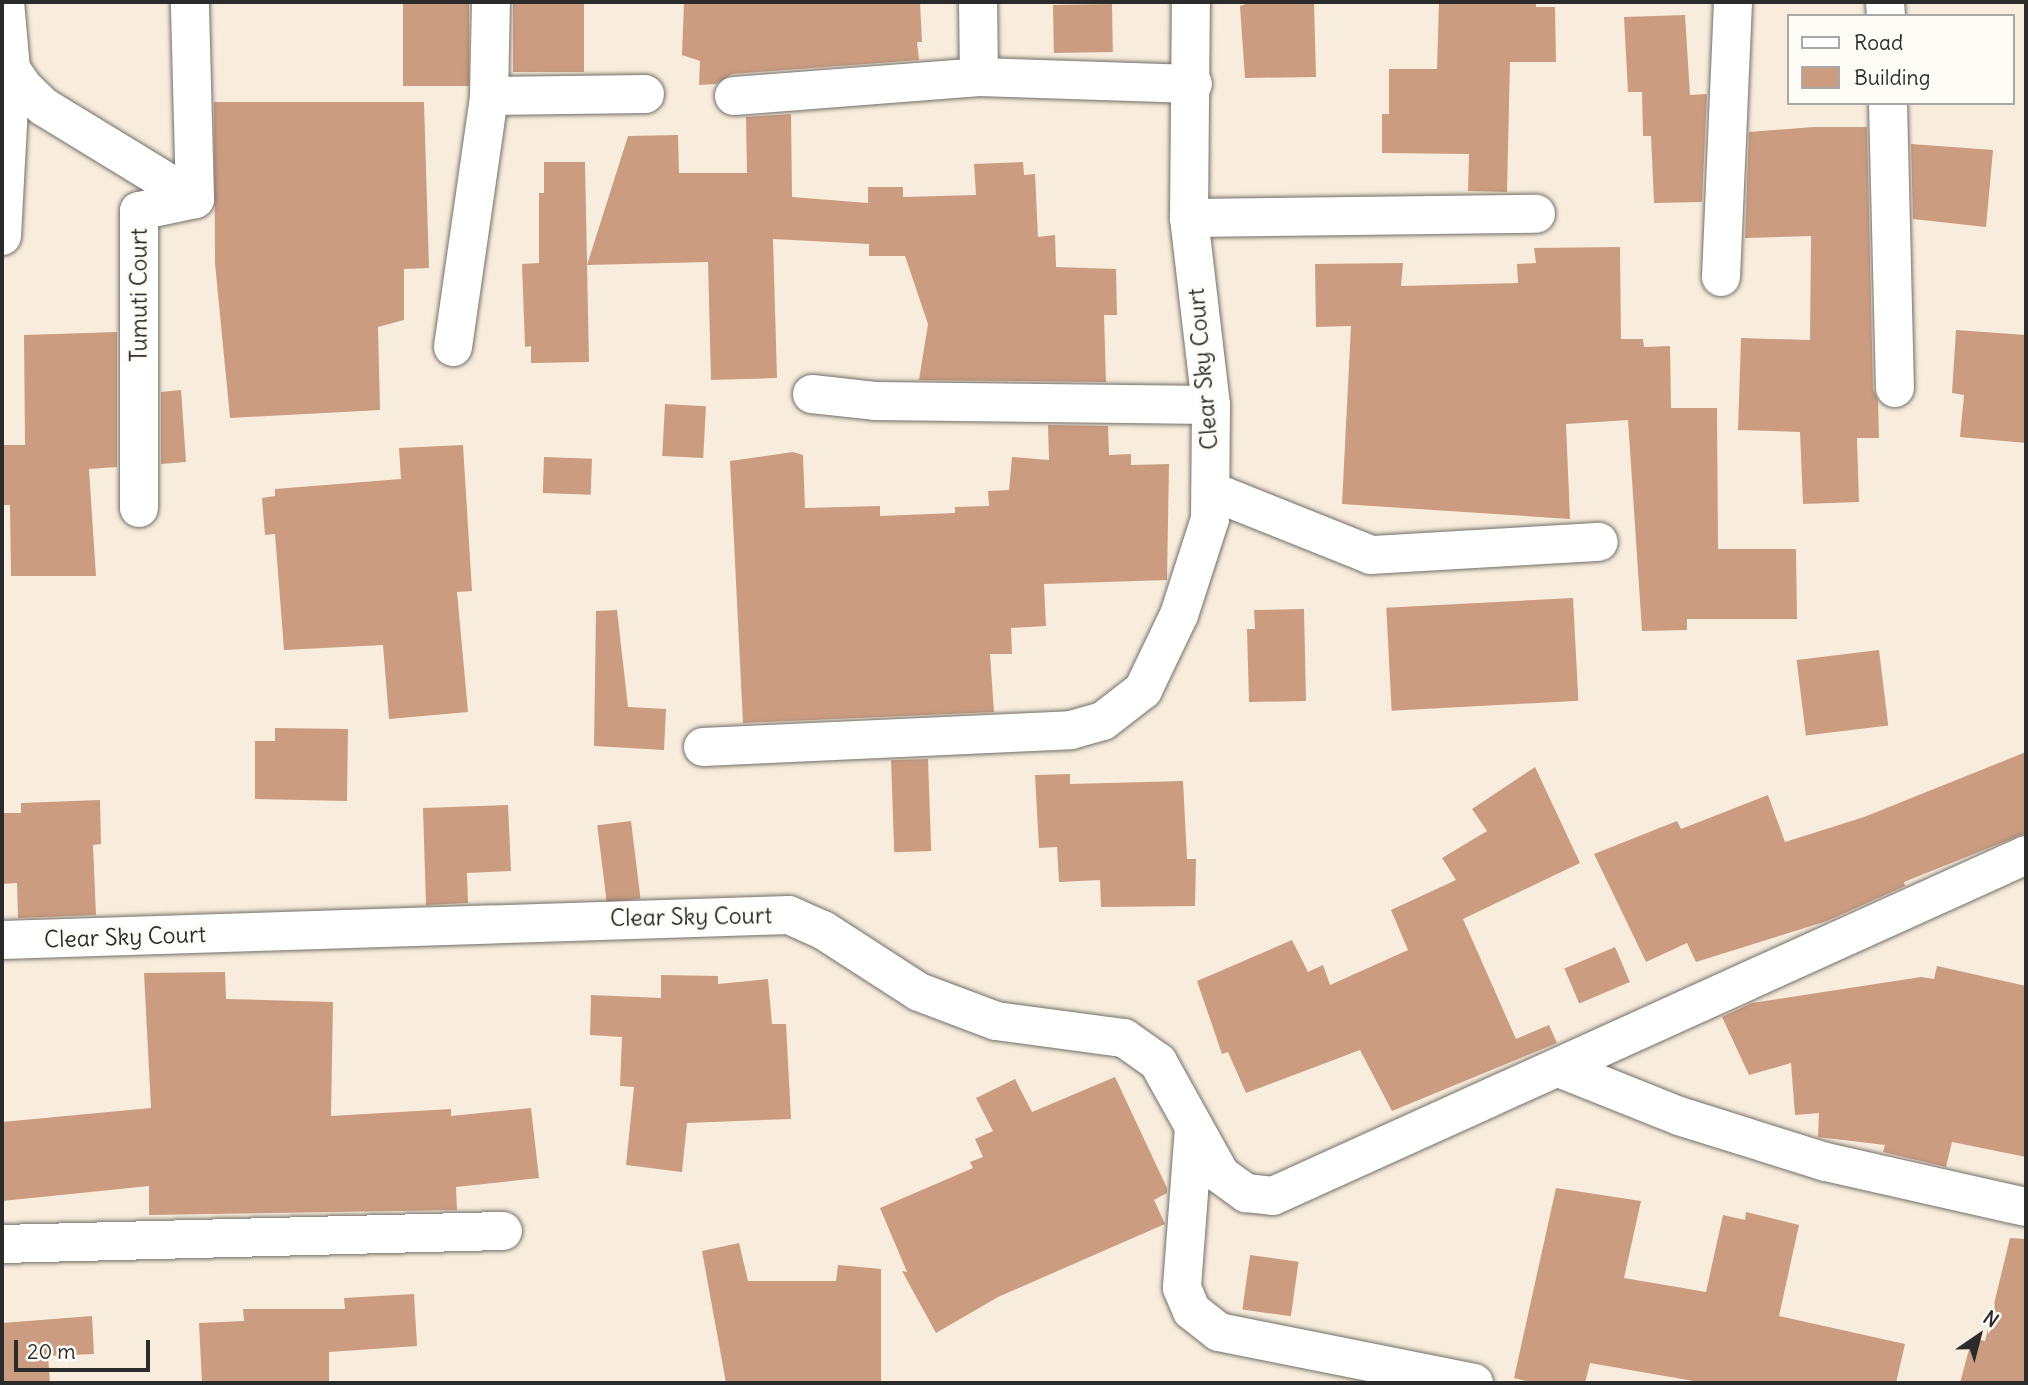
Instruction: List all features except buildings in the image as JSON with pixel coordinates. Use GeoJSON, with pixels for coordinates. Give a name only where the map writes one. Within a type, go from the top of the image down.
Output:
{"type":"FeatureCollection","features":[{"type":"Feature","properties":{"kind":"street"},"geometry":{"type":"LineString","coordinates":[[2,236],[11,69],[5,2]]}},
{"type":"Feature","properties":{"kind":"street"},"geometry":{"type":"LineString","coordinates":[[190,2],[195,199]]}},
{"type":"Feature","properties":{"kind":"street"},"geometry":{"type":"LineString","coordinates":[[453,347],[489,96],[491,2]]}},
{"type":"Feature","properties":{"kind":"street"},"geometry":{"type":"LineString","coordinates":[[978,2],[979,77]]}},
{"type":"Feature","properties":{"kind":"street","name":"Clear Sky Court"},"geometry":{"type":"LineString","coordinates":[[703,747],[1071,730],[1103,721],[1143,690],[1179,615],[1210,519],[1211,405],[1189,218],[1193,84],[1191,2]]}},
{"type":"Feature","properties":{"kind":"street"},"geometry":{"type":"LineString","coordinates":[[1721,277],[1732,2]]}},
{"type":"Feature","properties":{"kind":"street"},"geometry":{"type":"LineString","coordinates":[[11,69],[44,107],[195,199]]}},
{"type":"Feature","properties":{"kind":"street"},"geometry":{"type":"LineString","coordinates":[[734,96],[979,77],[1193,84]]}},
{"type":"Feature","properties":{"kind":"street"},"geometry":{"type":"LineString","coordinates":[[489,96],[645,94]]}},
{"type":"Feature","properties":{"kind":"street"},"geometry":{"type":"LineString","coordinates":[[1888,105],[1895,388]]}},
{"type":"Feature","properties":{"kind":"street","name":"Tumuti Court"},"geometry":{"type":"LineString","coordinates":[[139,508],[139,211],[195,199]]}},
{"type":"Feature","properties":{"kind":"street"},"geometry":{"type":"LineString","coordinates":[[1189,218],[1536,214]]}},
{"type":"Feature","properties":{"kind":"street"},"geometry":{"type":"LineString","coordinates":[[812,394],[875,401],[1211,405]]}},
{"type":"Feature","properties":{"kind":"street"},"geometry":{"type":"LineString","coordinates":[[1211,491],[1371,555],[1599,542]]}},
{"type":"Feature","properties":{"kind":"street"},"geometry":{"type":"LineString","coordinates":[[1559,1068],[2026,855]]}},
{"type":"Feature","properties":{"kind":"street","name":"Clear Sky Court"},"geometry":{"type":"LineString","coordinates":[[2,940],[789,915],[822,930],[919,992],[996,1021],[1124,1038],[1158,1062],[1221,1175],[1246,1193],[1273,1196],[1559,1068]]}},
{"type":"Feature","properties":{"kind":"street"},"geometry":{"type":"LineString","coordinates":[[1559,1068],[1679,1116],[1826,1162],[2026,1207]]}},
{"type":"Feature","properties":{"kind":"street"},"geometry":{"type":"LineString","coordinates":[[1194,1126],[1182,1288],[1192,1311],[1219,1332],[1474,1383]]}},
{"type":"Feature","properties":{"kind":"street"},"geometry":{"type":"LineString","coordinates":[[2,1244],[503,1231]]}}]}
